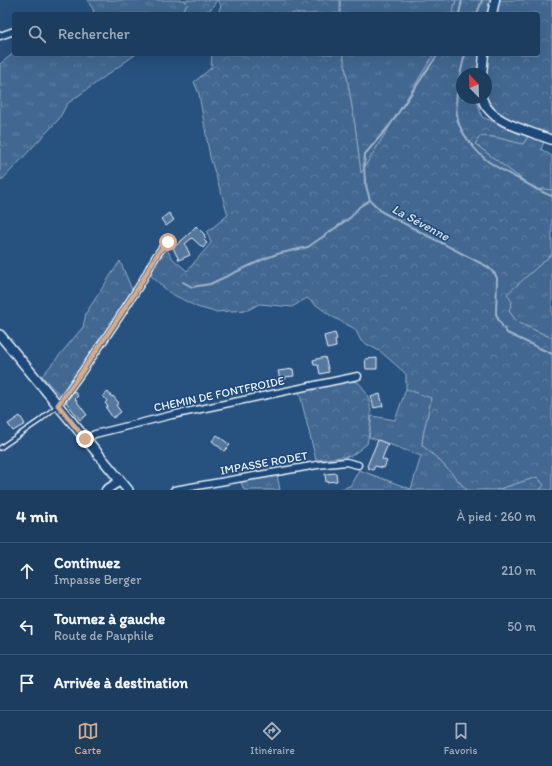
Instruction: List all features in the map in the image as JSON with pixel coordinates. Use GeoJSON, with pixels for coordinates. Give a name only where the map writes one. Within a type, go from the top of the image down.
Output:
{"type":"FeatureCollection","features":[{"type":"Feature","properties":{"kind":"main road"},"geometry":{"type":"LineString","coordinates":[[0,336],[128,490]]}},
{"type":"Feature","properties":{"kind":"street"},"geometry":{"type":"LineString","coordinates":[[492,12],[495,0]]}},
{"type":"Feature","properties":{"kind":"street"},"geometry":{"type":"LineString","coordinates":[[0,36],[12,32]]}},
{"type":"Feature","properties":{"kind":"street"},"geometry":{"type":"LineString","coordinates":[[483,68],[484,56]]}},
{"type":"Feature","properties":{"kind":"street"},"geometry":{"type":"LineString","coordinates":[[484,104],[496,117],[552,140]]}},
{"type":"Feature","properties":{"kind":"street"},"geometry":{"type":"LineString","coordinates":[[58,405],[77,380],[126,308],[147,275],[161,248],[168,242]]}},
{"type":"Feature","properties":{"kind":"street","name":"CHEMIN DE FONTFROIDE"},"geometry":{"type":"LineString","coordinates":[[85,439],[95,434],[172,415],[358,376]]}},
{"type":"Feature","properties":{"kind":"street","name":"IMPASSE RODET"},"geometry":{"type":"LineString","coordinates":[[174,490],[323,464],[346,462],[358,465]]}},
{"type":"Feature","properties":{"kind":"street"},"geometry":{"type":"LineString","coordinates":[[106,490],[120,481]]}},
{"type":"Feature","properties":{"kind":"lane"},"geometry":{"type":"LineString","coordinates":[[0,448],[39,421],[58,405]]}},
{"type":"Feature","properties":{"kind":"green space"},"geometry":{"type":"Polygon","coordinates":[[[87,0],[184,0],[188,4],[181,12],[93,12],[94,11],[87,0]]]}},
{"type":"Feature","properties":{"kind":"green space"},"geometry":{"type":"Polygon","coordinates":[[[184,0],[217,0],[211,9],[204,12],[181,12],[188,4],[184,0]]]}},
{"type":"Feature","properties":{"kind":"green space"},"geometry":{"type":"Polygon","coordinates":[[[217,0],[340,0],[340,12],[219,12],[221,5],[217,0]]]}},
{"type":"Feature","properties":{"kind":"green space"},"geometry":{"type":"Polygon","coordinates":[[[340,0],[456,0],[453,12],[340,12],[340,0]]]}},
{"type":"Feature","properties":{"kind":"green space"},"geometry":{"type":"Polygon","coordinates":[[[456,0],[491,0],[488,12],[453,12],[456,0]]]}},
{"type":"Feature","properties":{"kind":"green space"},"geometry":{"type":"Polygon","coordinates":[[[499,0],[552,0],[552,135],[515,121],[497,111],[491,104],[492,68],[486,68],[488,56],[540,56],[540,12],[496,12],[499,0]]]}},
{"type":"Feature","properties":{"kind":"green space"},"geometry":{"type":"Polygon","coordinates":[[[12,55],[12,56],[133,56],[67,104],[59,119],[2,180],[0,176],[0,64],[12,55]]]}},
{"type":"Feature","properties":{"kind":"green space"},"geometry":{"type":"Polygon","coordinates":[[[212,56],[343,56],[355,125],[361,173],[433,56],[480,56],[478,68],[456,68],[456,104],[478,104],[482,117],[529,135],[523,144],[495,137],[480,136],[475,144],[536,190],[552,190],[552,254],[507,294],[512,302],[509,311],[517,322],[552,338],[552,490],[540,490],[544,485],[537,477],[496,490],[467,490],[440,461],[422,445],[431,398],[406,389],[406,374],[381,352],[361,341],[355,329],[331,316],[307,298],[292,307],[259,304],[248,310],[215,312],[197,307],[170,293],[150,275],[161,253],[166,247],[171,257],[187,271],[211,243],[207,232],[228,215],[210,157],[199,94],[194,82],[211,68],[212,56]]]}},
{"type":"Feature","properties":{"kind":"green space"},"geometry":{"type":"Polygon","coordinates":[[[343,56],[433,56],[361,174],[355,125],[343,56]]]}},
{"type":"Feature","properties":{"kind":"green space"},"geometry":{"type":"Polygon","coordinates":[[[529,135],[544,142],[541,149],[552,156],[552,190],[536,190],[475,144],[480,136],[495,137],[523,144],[529,135]]]}},
{"type":"Feature","properties":{"kind":"green space"},"geometry":{"type":"Polygon","coordinates":[[[552,254],[552,338],[517,322],[509,311],[506,294],[552,254]]]}},
{"type":"Feature","properties":{"kind":"green space"},"geometry":{"type":"Polygon","coordinates":[[[120,261],[133,292],[76,376],[63,393],[59,395],[42,376],[83,327],[86,313],[120,261]]]}},
{"type":"Feature","properties":{"kind":"green space"},"geometry":{"type":"Polygon","coordinates":[[[348,381],[358,382],[368,396],[371,419],[367,444],[351,456],[316,460],[299,391],[348,381]]]}},
{"type":"Feature","properties":{"kind":"green space"},"geometry":{"type":"Polygon","coordinates":[[[406,389],[431,397],[422,445],[440,461],[467,490],[337,490],[350,486],[359,470],[411,489],[421,456],[369,437],[372,416],[395,420],[406,389]]]}},
{"type":"Feature","properties":{"kind":"green space"},"geometry":{"type":"Polygon","coordinates":[[[277,475],[280,490],[244,490],[240,480],[277,475]]]}},
{"type":"Feature","properties":{"kind":"green space"},"geometry":{"type":"Polygon","coordinates":[[[537,477],[544,485],[540,490],[496,490],[537,477]]]}},
{"type":"Feature","properties":{"kind":"building"},"geometry":{"type":"Polygon","coordinates":[[[169,213],[174,220],[166,226],[161,219],[169,213]]]}},
{"type":"Feature","properties":{"kind":"building"},"geometry":{"type":"Polygon","coordinates":[[[196,226],[205,235],[204,236],[206,238],[204,240],[207,243],[203,248],[192,238],[185,244],[190,255],[179,260],[173,248],[196,226]]]}},
{"type":"Feature","properties":{"kind":"building"},"geometry":{"type":"Polygon","coordinates":[[[335,333],[337,339],[335,340],[336,347],[327,349],[324,336],[335,333]]]}},
{"type":"Feature","properties":{"kind":"building"},"geometry":{"type":"Polygon","coordinates":[[[325,357],[329,372],[320,374],[318,365],[314,365],[313,360],[325,357]]]}},
{"type":"Feature","properties":{"kind":"building"},"geometry":{"type":"Polygon","coordinates":[[[377,358],[377,369],[366,369],[365,359],[377,358]]]}},
{"type":"Feature","properties":{"kind":"building"},"geometry":{"type":"Polygon","coordinates":[[[293,369],[294,376],[285,377],[286,379],[280,380],[278,371],[293,369]]]}},
{"type":"Feature","properties":{"kind":"building"},"geometry":{"type":"Polygon","coordinates":[[[74,391],[78,396],[75,399],[87,415],[80,420],[66,402],[74,391]]]}},
{"type":"Feature","properties":{"kind":"building"},"geometry":{"type":"Polygon","coordinates":[[[108,392],[119,403],[116,405],[121,412],[113,418],[106,408],[108,407],[105,403],[107,401],[103,396],[108,392]]]}},
{"type":"Feature","properties":{"kind":"building"},"geometry":{"type":"Polygon","coordinates":[[[380,394],[383,406],[374,408],[371,397],[380,394]]]}},
{"type":"Feature","properties":{"kind":"building"},"geometry":{"type":"Polygon","coordinates":[[[20,416],[25,424],[13,431],[8,424],[20,416]]]}},
{"type":"Feature","properties":{"kind":"building"},"geometry":{"type":"Polygon","coordinates":[[[217,435],[230,445],[224,451],[212,441],[217,435]]]}},
{"type":"Feature","properties":{"kind":"building"},"geometry":{"type":"Polygon","coordinates":[[[378,440],[388,444],[382,459],[387,461],[384,468],[375,466],[373,470],[367,466],[378,440]]]}},
{"type":"Feature","properties":{"kind":"building"},"geometry":{"type":"Polygon","coordinates":[[[336,473],[337,481],[326,482],[325,474],[336,473]]]}},
{"type":"Feature","properties":{"kind":"waterway","name":"La Sévenne"},"geometry":{"type":"LineString","coordinates":[[459,12],[462,0]]}},
{"type":"Feature","properties":{"kind":"waterway"},"geometry":{"type":"LineString","coordinates":[[478,12],[482,0]]}},
{"type":"Feature","properties":{"kind":"waterway","name":"La Sévenne"},"geometry":{"type":"LineString","coordinates":[[437,56],[390,125],[365,154],[365,182],[370,200],[382,212],[488,267],[497,278],[496,314],[507,333],[552,354]]}},
{"type":"Feature","properties":{"kind":"waterway"},"geometry":{"type":"LineString","coordinates":[[464,56],[456,104],[458,121],[466,138],[489,162],[552,196]]}},
{"type":"Feature","properties":{"kind":"waterway"},"geometry":{"type":"LineString","coordinates":[[183,282],[192,287],[210,284],[277,254],[308,247],[351,217],[359,207],[370,200]]}},
{"type":"Feature","properties":{"kind":"route"},"geometry":{"type":"LineString","coordinates":[[85,439],[58,405],[77,380],[126,308],[147,275],[158,252],[168,242]]}}]}
